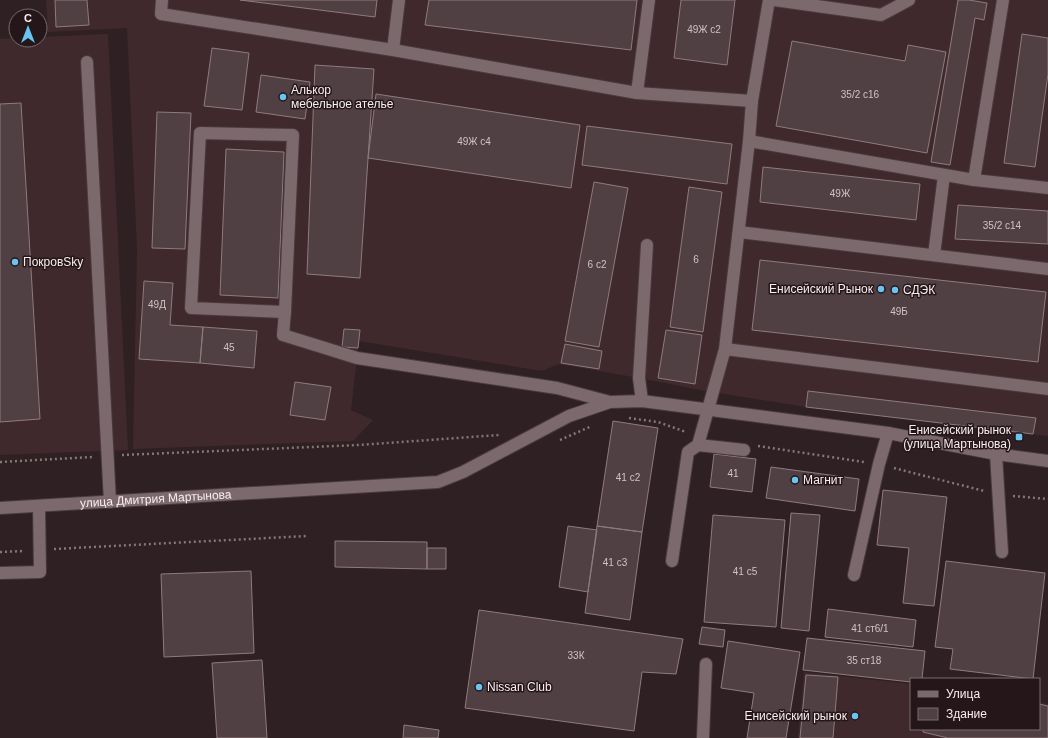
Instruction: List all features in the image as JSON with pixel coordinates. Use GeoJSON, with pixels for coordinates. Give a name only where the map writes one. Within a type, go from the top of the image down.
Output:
{"type":"FeatureCollection","features":[{"type":"Feature","properties":{"kind":"street"},"geometry":{"type":"LineString","coordinates":[[162,0],[161,14],[393,50],[637,93],[752,101]]}},
{"type":"Feature","properties":{"kind":"street"},"geometry":{"type":"LineString","coordinates":[[393,50],[399,0]]}},
{"type":"Feature","properties":{"kind":"street"},"geometry":{"type":"LineString","coordinates":[[637,93],[649,0]]}},
{"type":"Feature","properties":{"kind":"street"},"geometry":{"type":"LineString","coordinates":[[672,561],[688,452],[698,445],[725,349],[750,141],[752,101],[769,0]]}},
{"type":"Feature","properties":{"kind":"street"},"geometry":{"type":"LineString","coordinates":[[774,0],[881,15],[909,0]]}},
{"type":"Feature","properties":{"kind":"street"},"geometry":{"type":"LineString","coordinates":[[974,180],[1003,0]]}},
{"type":"Feature","properties":{"kind":"street"},"geometry":{"type":"LineString","coordinates":[[87,62],[110,502]]}},
{"type":"Feature","properties":{"kind":"street"},"geometry":{"type":"LineString","coordinates":[[285,312],[191,308],[200,133],[293,135],[285,312],[283,335],[357,358],[558,388],[610,402],[642,401],[888,433],[996,454],[1048,461]]}},
{"type":"Feature","properties":{"kind":"street"},"geometry":{"type":"LineString","coordinates":[[750,141],[974,180],[1048,188]]}},
{"type":"Feature","properties":{"kind":"street"},"geometry":{"type":"LineString","coordinates":[[934,255],[944,175]]}},
{"type":"Feature","properties":{"kind":"street"},"geometry":{"type":"LineString","coordinates":[[739,232],[1048,269]]}},
{"type":"Feature","properties":{"kind":"street"},"geometry":{"type":"LineString","coordinates":[[642,401],[639,378],[647,245]]}},
{"type":"Feature","properties":{"kind":"street"},"geometry":{"type":"LineString","coordinates":[[725,349],[1048,389]]}},
{"type":"Feature","properties":{"kind":"street","name":"улица Дмитрия Мартынова"},"geometry":{"type":"LineString","coordinates":[[0,508],[312,491],[438,482],[463,472],[569,416],[610,402]]}},
{"type":"Feature","properties":{"kind":"street"},"geometry":{"type":"LineString","coordinates":[[854,575],[879,464],[888,433]]}},
{"type":"Feature","properties":{"kind":"street"},"geometry":{"type":"LineString","coordinates":[[698,445],[744,450]]}},
{"type":"Feature","properties":{"kind":"street"},"geometry":{"type":"LineString","coordinates":[[996,454],[1002,552]]}},
{"type":"Feature","properties":{"kind":"street"},"geometry":{"type":"LineString","coordinates":[[0,574],[40,572],[39,507]]}},
{"type":"Feature","properties":{"kind":"street"},"geometry":{"type":"LineString","coordinates":[[703,738],[706,664]]}},
{"type":"Feature","properties":{"kind":"path"},"geometry":{"type":"LineString","coordinates":[[0,552],[307,536]]}},
{"type":"Feature","properties":{"kind":"shaded area"},"geometry":{"type":"Polygon","coordinates":[[[46,0],[1048,0],[1048,436],[806,407],[700,390],[559,364],[542,371],[359,341],[351,410],[373,420],[353,441],[133,449],[137,249],[127,28],[48,32],[48,8],[46,8],[46,0]]]}},
{"type":"Feature","properties":{"kind":"shaded area"},"geometry":{"type":"Polygon","coordinates":[[[108,34],[128,450],[0,455],[0,39],[8,38],[8,48],[48,48],[48,37],[108,34]]]}},
{"type":"Feature","properties":{"kind":"shaded area","name":"Енисейский рынок"},"geometry":{"type":"Polygon","coordinates":[[[804,672],[910,684],[910,730],[1040,730],[1040,702],[1048,704],[1048,738],[798,738],[804,672]]]}},
{"type":"Feature","properties":{"kind":"building"},"geometry":{"type":"Polygon","coordinates":[[[55,0],[87,0],[89,25],[56,27],[55,0]]]}},
{"type":"Feature","properties":{"kind":"building"},"geometry":{"type":"Polygon","coordinates":[[[240,0],[377,0],[375,17],[240,0]]]}},
{"type":"Feature","properties":{"kind":"building"},"geometry":{"type":"Polygon","coordinates":[[[429,0],[637,0],[631,50],[425,25],[429,0]]]}},
{"type":"Feature","properties":{"kind":"building"},"geometry":{"type":"Polygon","coordinates":[[[681,0],[735,0],[727,65],[674,58],[681,0]]]}},
{"type":"Feature","properties":{"kind":"building"},"geometry":{"type":"Polygon","coordinates":[[[958,0],[987,3],[984,20],[975,18],[950,165],[931,162],[958,0]]]}},
{"type":"Feature","properties":{"kind":"building"},"geometry":{"type":"Polygon","coordinates":[[[1022,34],[1048,38],[1048,74],[1035,167],[1004,163],[1022,34]]]}},
{"type":"Feature","properties":{"kind":"building"},"geometry":{"type":"Polygon","coordinates":[[[792,41],[905,61],[908,45],[946,52],[927,153],[776,126],[792,41]]]}},
{"type":"Feature","properties":{"kind":"building"},"geometry":{"type":"Polygon","coordinates":[[[212,48],[249,53],[242,110],[204,106],[212,48]]]}},
{"type":"Feature","properties":{"kind":"building"},"geometry":{"type":"Polygon","coordinates":[[[315,65],[374,69],[360,278],[307,274],[315,65]]]}},
{"type":"Feature","properties":{"kind":"building","name":"Алькор мебельное ателье"},"geometry":{"type":"Polygon","coordinates":[[[261,75],[310,82],[305,119],[256,112],[261,75]]]}},
{"type":"Feature","properties":{"kind":"building"},"geometry":{"type":"Polygon","coordinates":[[[376,94],[580,125],[571,188],[368,158],[376,94]]]}},
{"type":"Feature","properties":{"kind":"building","name":"ПокровSky"},"geometry":{"type":"Polygon","coordinates":[[[21,103],[40,419],[0,422],[0,104],[21,103]]]}},
{"type":"Feature","properties":{"kind":"building"},"geometry":{"type":"Polygon","coordinates":[[[157,112],[191,113],[185,249],[152,248],[157,112]]]}},
{"type":"Feature","properties":{"kind":"building"},"geometry":{"type":"Polygon","coordinates":[[[587,126],[732,144],[727,184],[582,165],[587,126]]]}},
{"type":"Feature","properties":{"kind":"building"},"geometry":{"type":"Polygon","coordinates":[[[226,149],[284,152],[278,298],[220,295],[226,149]]]}},
{"type":"Feature","properties":{"kind":"building"},"geometry":{"type":"Polygon","coordinates":[[[763,167],[920,184],[916,220],[760,202],[763,167]]]}},
{"type":"Feature","properties":{"kind":"building"},"geometry":{"type":"Polygon","coordinates":[[[594,182],[628,188],[599,347],[565,341],[594,182]]]}},
{"type":"Feature","properties":{"kind":"building"},"geometry":{"type":"Polygon","coordinates":[[[689,187],[722,192],[703,332],[670,327],[689,187]]]}},
{"type":"Feature","properties":{"kind":"building"},"geometry":{"type":"Polygon","coordinates":[[[958,205],[1048,211],[1048,244],[955,239],[958,205]]]}},
{"type":"Feature","properties":{"kind":"building"},"geometry":{"type":"Polygon","coordinates":[[[760,260],[1046,292],[1038,362],[752,330],[760,260]]]}},
{"type":"Feature","properties":{"kind":"building"},"geometry":{"type":"Polygon","coordinates":[[[144,281],[173,283],[170,325],[203,327],[200,363],[139,359],[144,281]]]}},
{"type":"Feature","properties":{"kind":"building"},"geometry":{"type":"Polygon","coordinates":[[[203,327],[257,331],[254,368],[200,363],[203,327]]]}},
{"type":"Feature","properties":{"kind":"building"},"geometry":{"type":"Polygon","coordinates":[[[344,329],[360,330],[358,348],[342,347],[344,329]]]}},
{"type":"Feature","properties":{"kind":"building"},"geometry":{"type":"Polygon","coordinates":[[[666,330],[702,335],[695,384],[658,378],[666,330]]]}},
{"type":"Feature","properties":{"kind":"building"},"geometry":{"type":"Polygon","coordinates":[[[565,344],[602,351],[599,369],[561,363],[565,344]]]}},
{"type":"Feature","properties":{"kind":"building"},"geometry":{"type":"Polygon","coordinates":[[[295,382],[331,387],[325,420],[290,415],[295,382]]]}},
{"type":"Feature","properties":{"kind":"building"},"geometry":{"type":"Polygon","coordinates":[[[808,391],[1036,418],[1033,434],[806,407],[808,391]]]}},
{"type":"Feature","properties":{"kind":"building"},"geometry":{"type":"Polygon","coordinates":[[[613,421],[658,428],[642,532],[597,526],[613,421]]]}},
{"type":"Feature","properties":{"kind":"building"},"geometry":{"type":"Polygon","coordinates":[[[714,454],[756,459],[752,492],[710,487],[714,454]]]}},
{"type":"Feature","properties":{"kind":"building"},"geometry":{"type":"Polygon","coordinates":[[[771,467],[859,479],[855,511],[766,498],[771,467]]]}},
{"type":"Feature","properties":{"kind":"building"},"geometry":{"type":"Polygon","coordinates":[[[883,490],[947,497],[934,606],[903,603],[909,548],[877,545],[883,490]]]}},
{"type":"Feature","properties":{"kind":"building"},"geometry":{"type":"Polygon","coordinates":[[[791,513],[820,515],[809,631],[781,628],[791,513]]]}},
{"type":"Feature","properties":{"kind":"building"},"geometry":{"type":"Polygon","coordinates":[[[713,515],[785,520],[776,627],[704,622],[713,515]]]}},
{"type":"Feature","properties":{"kind":"building"},"geometry":{"type":"Polygon","coordinates":[[[568,526],[597,530],[588,592],[559,587],[568,526]]]}},
{"type":"Feature","properties":{"kind":"building"},"geometry":{"type":"Polygon","coordinates":[[[597,526],[642,532],[630,620],[585,613],[597,526]]]}},
{"type":"Feature","properties":{"kind":"building"},"geometry":{"type":"Polygon","coordinates":[[[335,541],[427,542],[427,569],[335,567],[335,541]]]}},
{"type":"Feature","properties":{"kind":"building"},"geometry":{"type":"Polygon","coordinates":[[[427,548],[446,548],[446,569],[427,569],[427,548]]]}},
{"type":"Feature","properties":{"kind":"building"},"geometry":{"type":"Polygon","coordinates":[[[946,561],[1045,573],[1033,678],[950,669],[953,649],[935,647],[946,561]]]}},
{"type":"Feature","properties":{"kind":"building"},"geometry":{"type":"Polygon","coordinates":[[[251,571],[254,653],[164,657],[161,574],[251,571]]]}},
{"type":"Feature","properties":{"kind":"building"},"geometry":{"type":"Polygon","coordinates":[[[828,609],[916,620],[913,647],[825,637],[828,609]]]}},
{"type":"Feature","properties":{"kind":"building"},"geometry":{"type":"Polygon","coordinates":[[[479,610],[683,639],[676,674],[642,672],[634,731],[465,708],[479,610]]]}},
{"type":"Feature","properties":{"kind":"building"},"geometry":{"type":"Polygon","coordinates":[[[702,627],[725,630],[723,647],[699,644],[702,627]]]}},
{"type":"Feature","properties":{"kind":"building"},"geometry":{"type":"Polygon","coordinates":[[[807,638],[925,651],[922,678],[910,678],[910,682],[803,670],[807,638]]]}},
{"type":"Feature","properties":{"kind":"building"},"geometry":{"type":"Polygon","coordinates":[[[728,641],[800,652],[786,738],[747,738],[754,693],[721,688],[728,641]]]}},
{"type":"Feature","properties":{"kind":"building"},"geometry":{"type":"Polygon","coordinates":[[[262,660],[267,738],[217,738],[212,663],[262,660]]]}},
{"type":"Feature","properties":{"kind":"building"},"geometry":{"type":"Polygon","coordinates":[[[806,675],[838,677],[833,738],[800,738],[806,675]]]}},
{"type":"Feature","properties":{"kind":"building"},"geometry":{"type":"Polygon","coordinates":[[[1040,704],[1048,706],[1048,738],[948,738],[923,732],[923,730],[1040,730],[1040,704]]]}},
{"type":"Feature","properties":{"kind":"building"},"geometry":{"type":"Polygon","coordinates":[[[404,725],[439,730],[438,738],[403,738],[404,725]]]}},
{"type":"Feature","properties":{"kind":"place","name":"Алькор мебельное ателье"},"geometry":{"type":"Point","coordinates":[283,97]}},
{"type":"Feature","properties":{"kind":"place","name":"ПокровSky"},"geometry":{"type":"Point","coordinates":[15,262]}},
{"type":"Feature","properties":{"kind":"place","name":"Енисейский Рынок"},"geometry":{"type":"Point","coordinates":[881,289]}},
{"type":"Feature","properties":{"kind":"place","name":"СДЭК"},"geometry":{"type":"Point","coordinates":[895,290]}},
{"type":"Feature","properties":{"kind":"place","name":"Енисейский рынок (улица Мартынова)"},"geometry":{"type":"Point","coordinates":[1019,437]}},
{"type":"Feature","properties":{"kind":"place","name":"Магнит"},"geometry":{"type":"Point","coordinates":[795,480]}},
{"type":"Feature","properties":{"kind":"place","name":"Nissan Club"},"geometry":{"type":"Point","coordinates":[479,687]}},
{"type":"Feature","properties":{"kind":"place","name":"Енисейский рынок"},"geometry":{"type":"Point","coordinates":[855,716]}}]}
